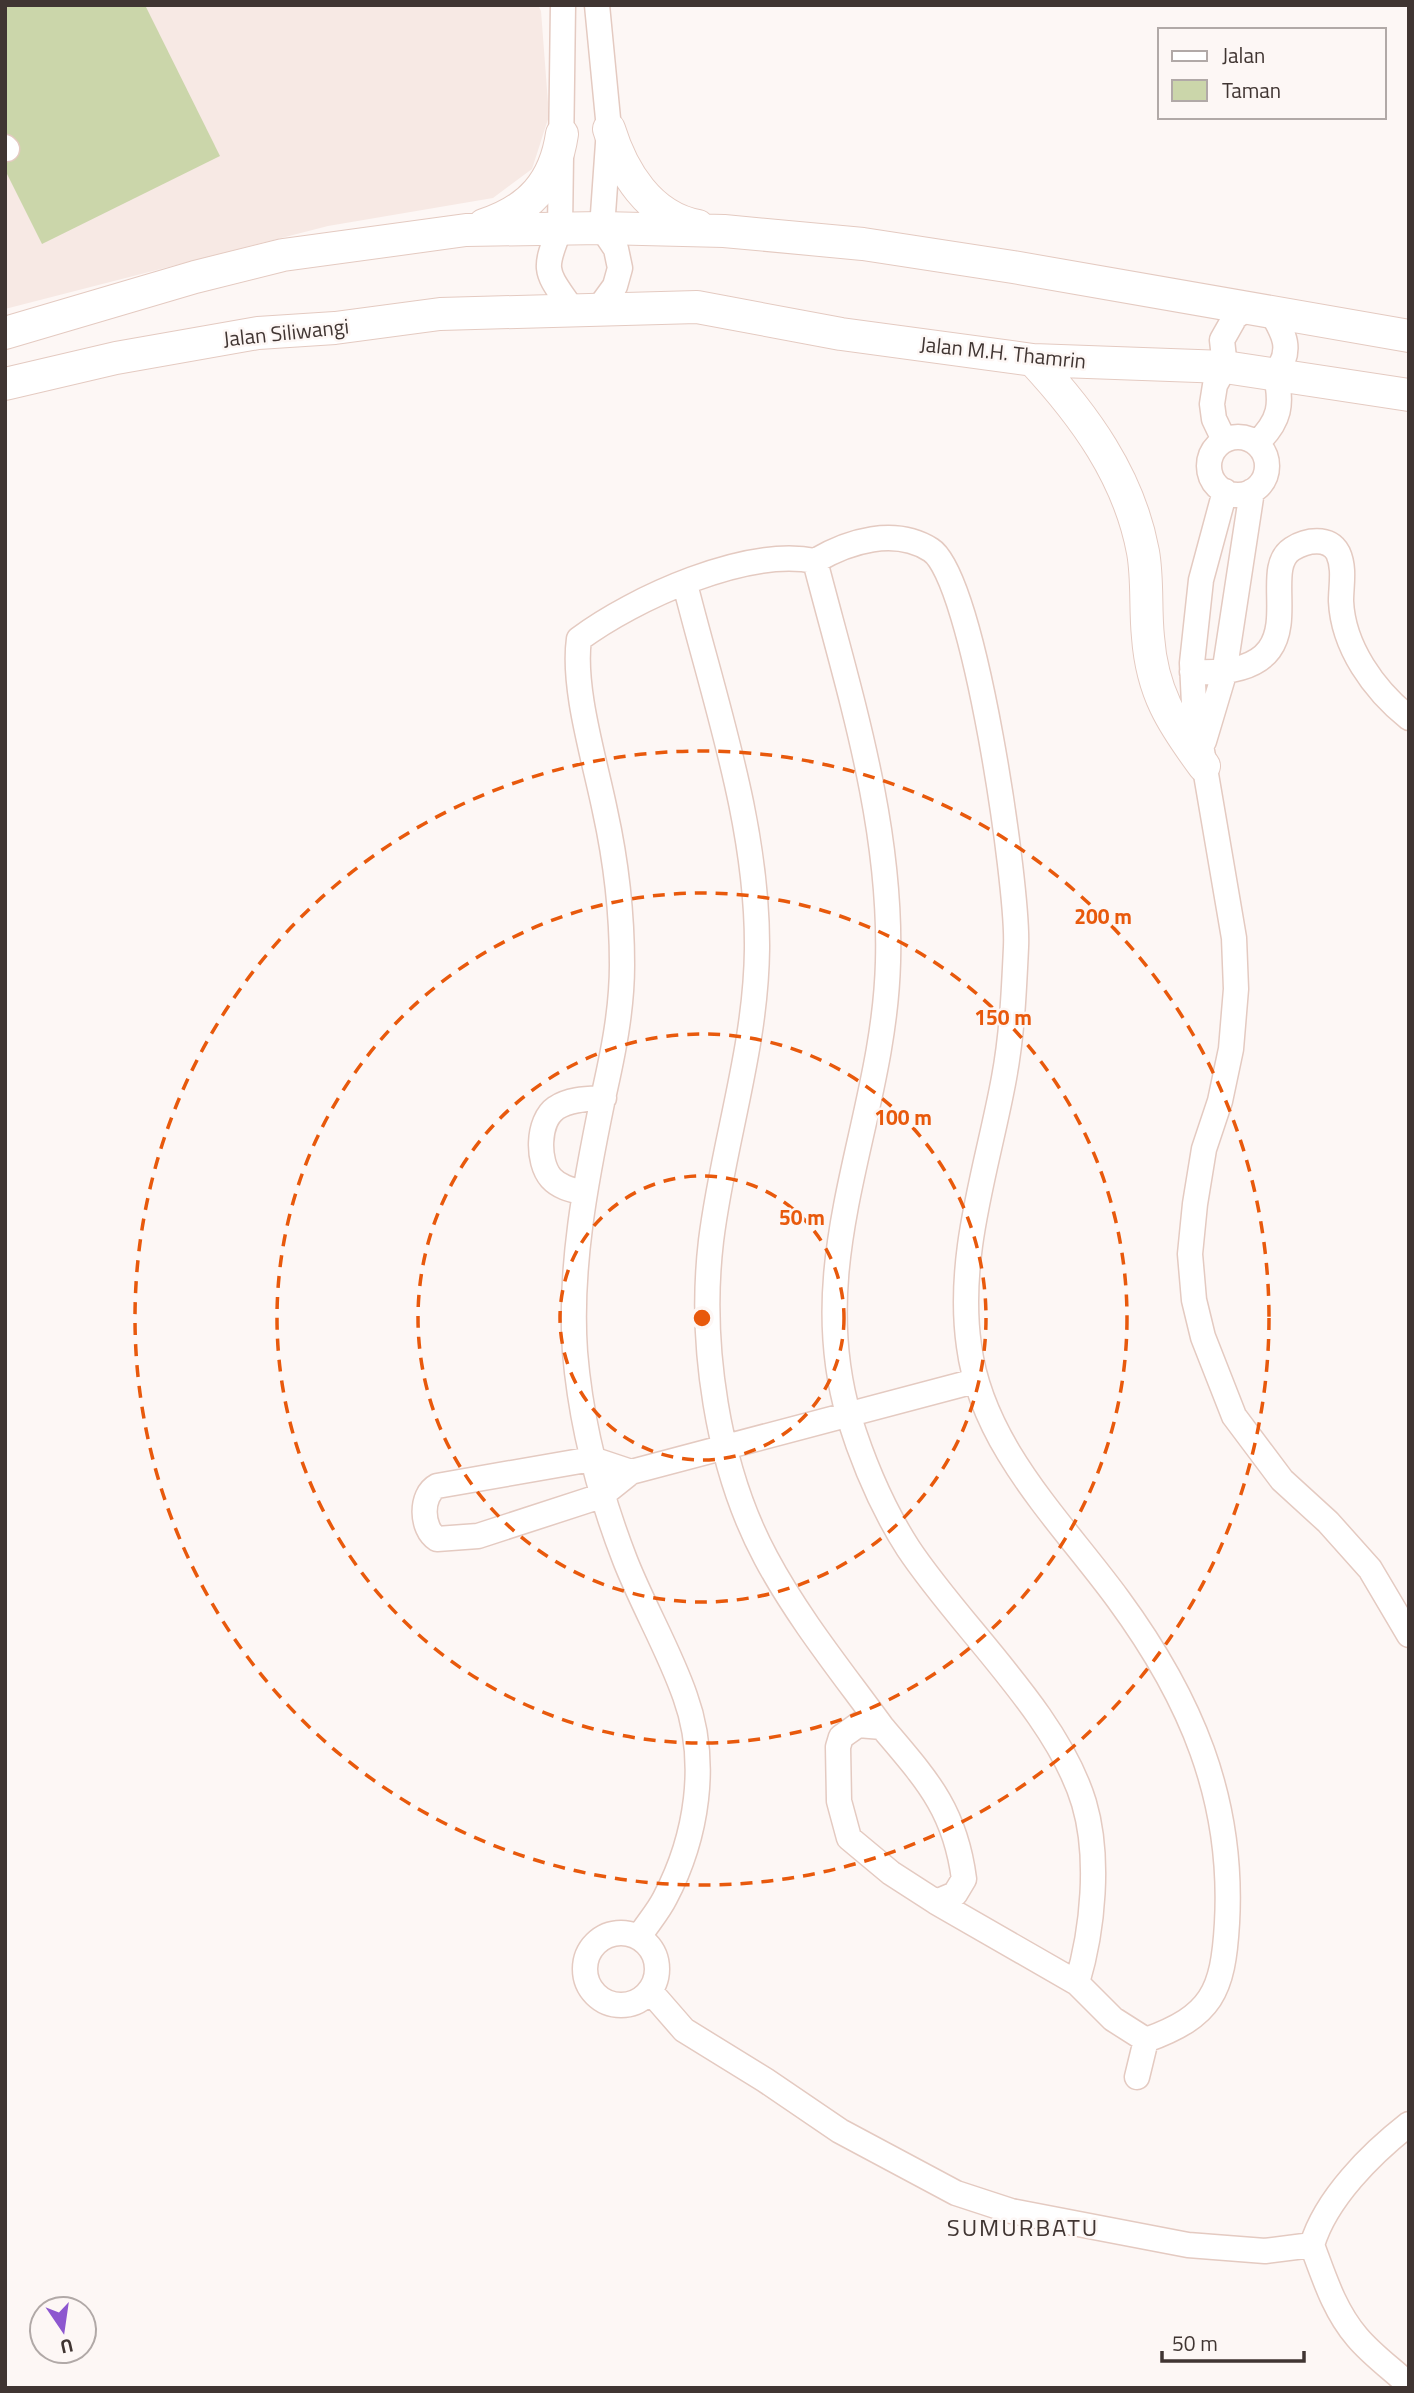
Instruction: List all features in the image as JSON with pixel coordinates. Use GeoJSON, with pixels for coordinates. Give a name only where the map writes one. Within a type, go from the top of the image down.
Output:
{"type":"FeatureCollection","features":[{"type":"Feature","properties":{"kind":"main road"},"geometry":{"type":"LineString","coordinates":[[609,129],[619,160],[637,188],[662,210],[692,225],[724,231]]}},
{"type":"Feature","properties":{"kind":"main road"},"geometry":{"type":"LineString","coordinates":[[466,230],[505,218],[539,193],[559,155],[562,134]]}},
{"type":"Feature","properties":{"kind":"main road"},"geometry":{"type":"LineString","coordinates":[[5,332],[195,277],[283,255],[466,230],[602,228],[724,231],[863,244],[958,258],[1409,337]]}},
{"type":"Feature","properties":{"kind":"main road","name":"Jalan M.H. Thamrin"},"geometry":{"type":"LineString","coordinates":[[585,308],[697,307],[841,334],[1033,360],[1225,367],[1409,395]]}},
{"type":"Feature","properties":{"kind":"main road","name":"Jalan Siliwangi"},"geometry":{"type":"LineString","coordinates":[[5,384],[116,358],[258,334],[335,328],[440,314],[585,308]]}},
{"type":"Feature","properties":{"kind":"main road"},"geometry":{"type":"LineString","coordinates":[[1033,360],[1085,420],[1113,466],[1143,551],[1153,674],[1164,708],[1203,755]]}},
{"type":"Feature","properties":{"kind":"street"},"geometry":{"type":"LineString","coordinates":[[563,5],[561,229],[548,261],[550,279],[585,308],[615,286],[620,268],[616,249],[602,228],[609,129],[597,5]]}},
{"type":"Feature","properties":{"kind":"street"},"geometry":{"type":"LineString","coordinates":[[1224,440],[1214,419],[1212,404],[1215,385],[1225,367],[1222,340],[1235,317],[1258,310],[1280,327],[1287,350],[1284,363],[1275,373],[1280,410],[1272,429],[1257,443]]}},
{"type":"Feature","properties":{"kind":"street"},"geometry":{"type":"LineString","coordinates":[[1247,438],[1263,450],[1267,468],[1259,486],[1252,491],[1234,495],[1212,479],[1209,471],[1212,453],[1224,440],[1247,438]]}},
{"type":"Feature","properties":{"kind":"street"},"geometry":{"type":"LineString","coordinates":[[1225,491],[1205,567],[1192,672],[1194,704],[1234,938],[1236,989],[1231,1049],[1220,1101],[1204,1149],[1194,1216],[1190,1254],[1200,1325],[1234,1416],[1258,1451],[1370,1569],[1409,1635]]}},
{"type":"Feature","properties":{"kind":"street"},"geometry":{"type":"LineString","coordinates":[[1203,755],[1224,674],[1252,491]]}},
{"type":"Feature","properties":{"kind":"street"},"geometry":{"type":"LineString","coordinates":[[639,1937],[664,1900],[682,1859],[694,1816],[699,1769],[694,1727],[685,1696],[647,1613],[601,1496],[579,1388],[573,1302],[585,1193],[620,1010],[620,909],[607,817],[586,719],[577,656],[579,639],[613,614],[685,584],[762,560],[792,556],[815,561],[852,543],[898,539],[932,550],[949,572],[973,656],[1000,787],[1017,908],[1005,1074],[972,1227],[965,1298],[975,1381],[1000,1440],[1069,1538],[1117,1598],[1183,1699],[1212,1782],[1228,1879],[1224,1962],[1204,2011],[1183,2026],[1146,2040]]}},
{"type":"Feature","properties":{"kind":"street"},"geometry":{"type":"LineString","coordinates":[[1192,672],[1224,674],[1258,660],[1275,640],[1281,620],[1277,572],[1281,560],[1292,549],[1315,540],[1331,544],[1342,564],[1341,603],[1359,660],[1377,689],[1409,718]]}},
{"type":"Feature","properties":{"kind":"street"},"geometry":{"type":"LineString","coordinates":[[815,561],[878,807],[887,907],[885,1003],[869,1106],[839,1230],[833,1324],[837,1367],[849,1416],[886,1509],[909,1550],[1045,1727],[1073,1776],[1085,1805],[1091,1892],[1090,1930],[1077,1983]]}},
{"type":"Feature","properties":{"kind":"street"},"geometry":{"type":"LineString","coordinates":[[1205,567],[1240,572]]}},
{"type":"Feature","properties":{"kind":"street"},"geometry":{"type":"LineString","coordinates":[[685,584],[743,814],[756,898],[755,989],[746,1066],[711,1241],[708,1338],[726,1448],[750,1522],[766,1558],[882,1727],[923,1774],[948,1814],[964,1879],[955,1894],[936,1902]]}},
{"type":"Feature","properties":{"kind":"street"},"geometry":{"type":"LineString","coordinates":[[585,1193],[562,1187],[550,1177],[542,1160],[542,1130],[554,1109],[573,1100],[604,1098]]}},
{"type":"Feature","properties":{"kind":"street"},"geometry":{"type":"LineString","coordinates":[[631,1472],[592,1459],[438,1486],[427,1494],[427,1524],[434,1538],[455,1540],[478,1536],[601,1496],[631,1472],[975,1381]]}},
{"type":"Feature","properties":{"kind":"street"},"geometry":{"type":"LineString","coordinates":[[882,1727],[858,1724],[841,1737],[838,1747],[839,1801],[845,1829],[858,1847],[936,1902],[1077,1983],[1113,2019],[1146,2040]]}},
{"type":"Feature","properties":{"kind":"street"},"geometry":{"type":"LineString","coordinates":[[619,1933],[639,1937],[647,1944],[657,1961],[655,1982],[650,1991],[633,2003],[613,2005],[595,1995],[585,1977],[587,1956],[599,1940],[619,1933]]}},
{"type":"Feature","properties":{"kind":"street"},"geometry":{"type":"LineString","coordinates":[[650,1991],[684,2030],[840,2131],[956,2193],[1011,2211],[1188,2245],[1265,2251],[1312,2245]]}},
{"type":"Feature","properties":{"kind":"street"},"geometry":{"type":"LineString","coordinates":[[1138,2077],[1146,2040]]}},
{"type":"Feature","properties":{"kind":"street"},"geometry":{"type":"LineString","coordinates":[[1409,2124],[1369,2160],[1342,2193],[1327,2213],[1312,2245],[1326,2287],[1347,2323],[1358,2338],[1409,2385]]}},
{"type":"Feature","properties":{"kind":"shaded area"},"geometry":{"type":"Polygon","coordinates":[[[5,5],[538,5],[541,11],[549,116],[532,169],[493,198],[328,226],[5,309],[5,5]]]}},
{"type":"Feature","properties":{"kind":"green space"},"geometry":{"type":"Polygon","coordinates":[[[5,5],[145,5],[220,156],[42,244],[5,170],[5,5]]]}},
{"type":"Feature","properties":{"kind":"district","name":"SUMURBATU"},"geometry":{"type":"Point","coordinates":[1023,2228]}}]}
